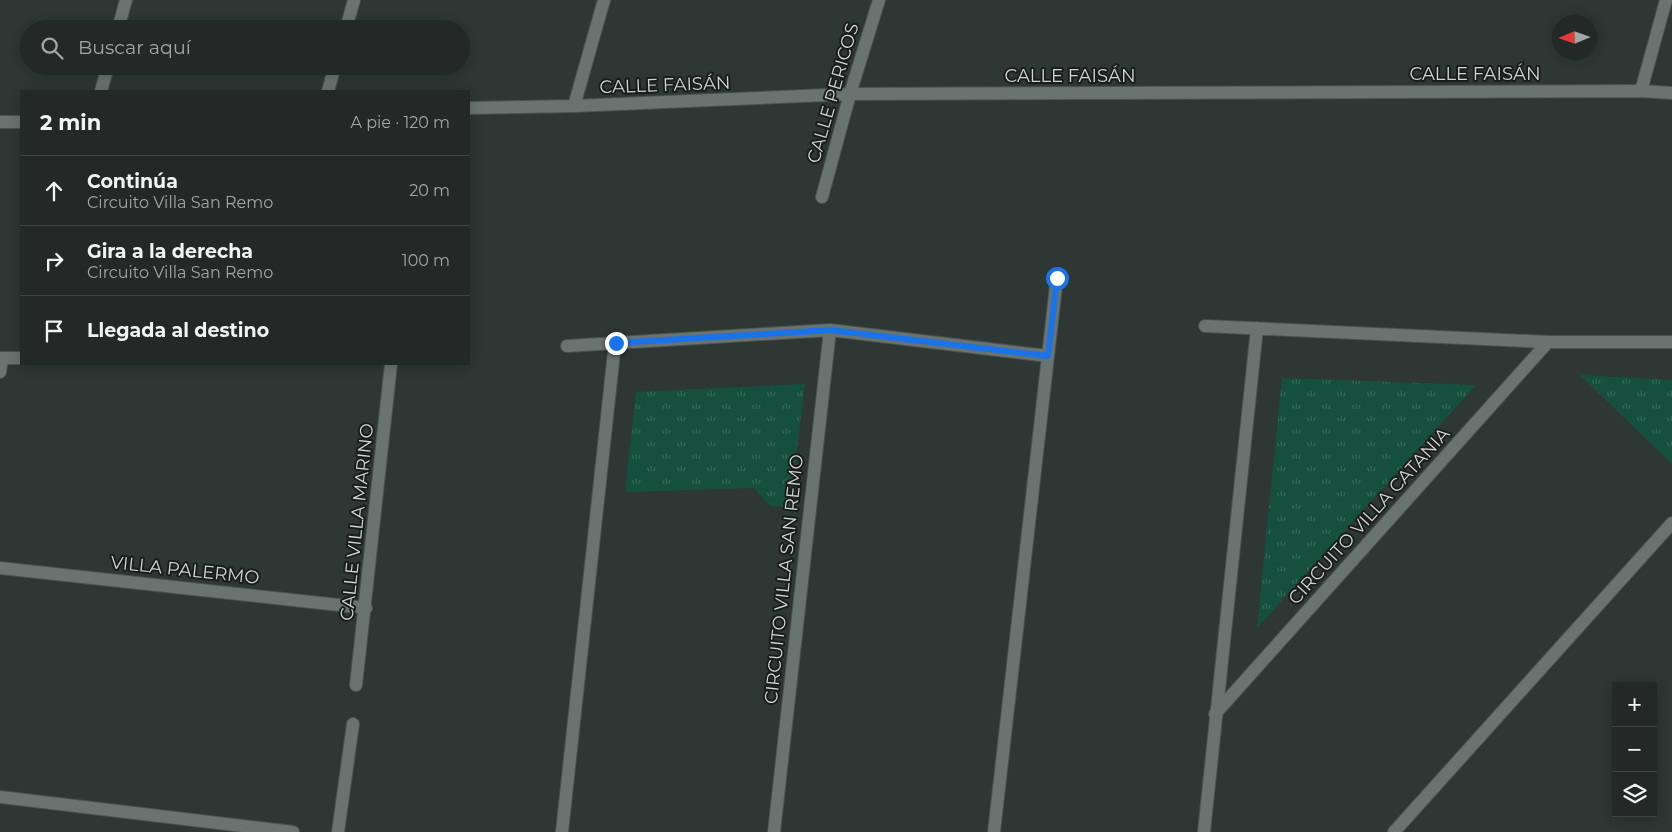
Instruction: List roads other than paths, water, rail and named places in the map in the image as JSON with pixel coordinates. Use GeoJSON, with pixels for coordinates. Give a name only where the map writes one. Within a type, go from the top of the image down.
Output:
{"type":"FeatureCollection","features":[{"type":"Feature","properties":{"kind":"street"},"geometry":{"type":"LineString","coordinates":[[120,20],[126,0]]}},
{"type":"Feature","properties":{"kind":"street"},"geometry":{"type":"LineString","coordinates":[[348,20],[354,0]]}},
{"type":"Feature","properties":{"kind":"street"},"geometry":{"type":"LineString","coordinates":[[574,106],[604,0]]}},
{"type":"Feature","properties":{"kind":"street","name":"CALLE PERICOS"},"geometry":{"type":"LineString","coordinates":[[822,197],[850,94],[879,0]]}},
{"type":"Feature","properties":{"kind":"street"},"geometry":{"type":"LineString","coordinates":[[1641,91],[1666,0]]}},
{"type":"Feature","properties":{"kind":"street"},"geometry":{"type":"LineString","coordinates":[[101,90],[105,75]]}},
{"type":"Feature","properties":{"kind":"street"},"geometry":{"type":"LineString","coordinates":[[328,90],[332,75]]}},
{"type":"Feature","properties":{"kind":"street","name":"CALLE FAISÁN"},"geometry":{"type":"LineString","coordinates":[[470,108],[574,106],[850,94],[1641,91],[1672,93]]}},
{"type":"Feature","properties":{"kind":"street"},"geometry":{"type":"LineString","coordinates":[[0,122],[20,122]]}},
{"type":"Feature","properties":{"kind":"street"},"geometry":{"type":"LineString","coordinates":[[994,832],[1057,278]]}},
{"type":"Feature","properties":{"kind":"street"},"geometry":{"type":"LineString","coordinates":[[1205,326],[1548,342],[1672,342]]}},
{"type":"Feature","properties":{"kind":"street"},"geometry":{"type":"LineString","coordinates":[[1204,832],[1257,328]]}},
{"type":"Feature","properties":{"kind":"street"},"geometry":{"type":"LineString","coordinates":[[567,346],[830,330],[1048,356]]}},
{"type":"Feature","properties":{"kind":"street","name":"CIRCUITO VILLA SAN REMO"},"geometry":{"type":"LineString","coordinates":[[774,832],[830,330]]}},
{"type":"Feature","properties":{"kind":"street","name":"CIRCUITO VILLA CATANIA"},"geometry":{"type":"LineString","coordinates":[[1215,714],[1548,342]]}},
{"type":"Feature","properties":{"kind":"street"},"geometry":{"type":"LineString","coordinates":[[562,832],[616,343]]}},
{"type":"Feature","properties":{"kind":"street"},"geometry":{"type":"LineString","coordinates":[[0,372],[1,358],[20,358]]}},
{"type":"Feature","properties":{"kind":"street","name":"CALLE VILLA MARINO"},"geometry":{"type":"LineString","coordinates":[[356,685],[366,608],[391,365]]}},
{"type":"Feature","properties":{"kind":"street"},"geometry":{"type":"LineString","coordinates":[[1394,832],[1672,523]]}},
{"type":"Feature","properties":{"kind":"street","name":"VILLA PALERMO"},"geometry":{"type":"LineString","coordinates":[[0,568],[366,608]]}},
{"type":"Feature","properties":{"kind":"street"},"geometry":{"type":"LineString","coordinates":[[338,832],[353,724]]}},
{"type":"Feature","properties":{"kind":"street"},"geometry":{"type":"LineString","coordinates":[[0,797],[293,832]]}}]}
